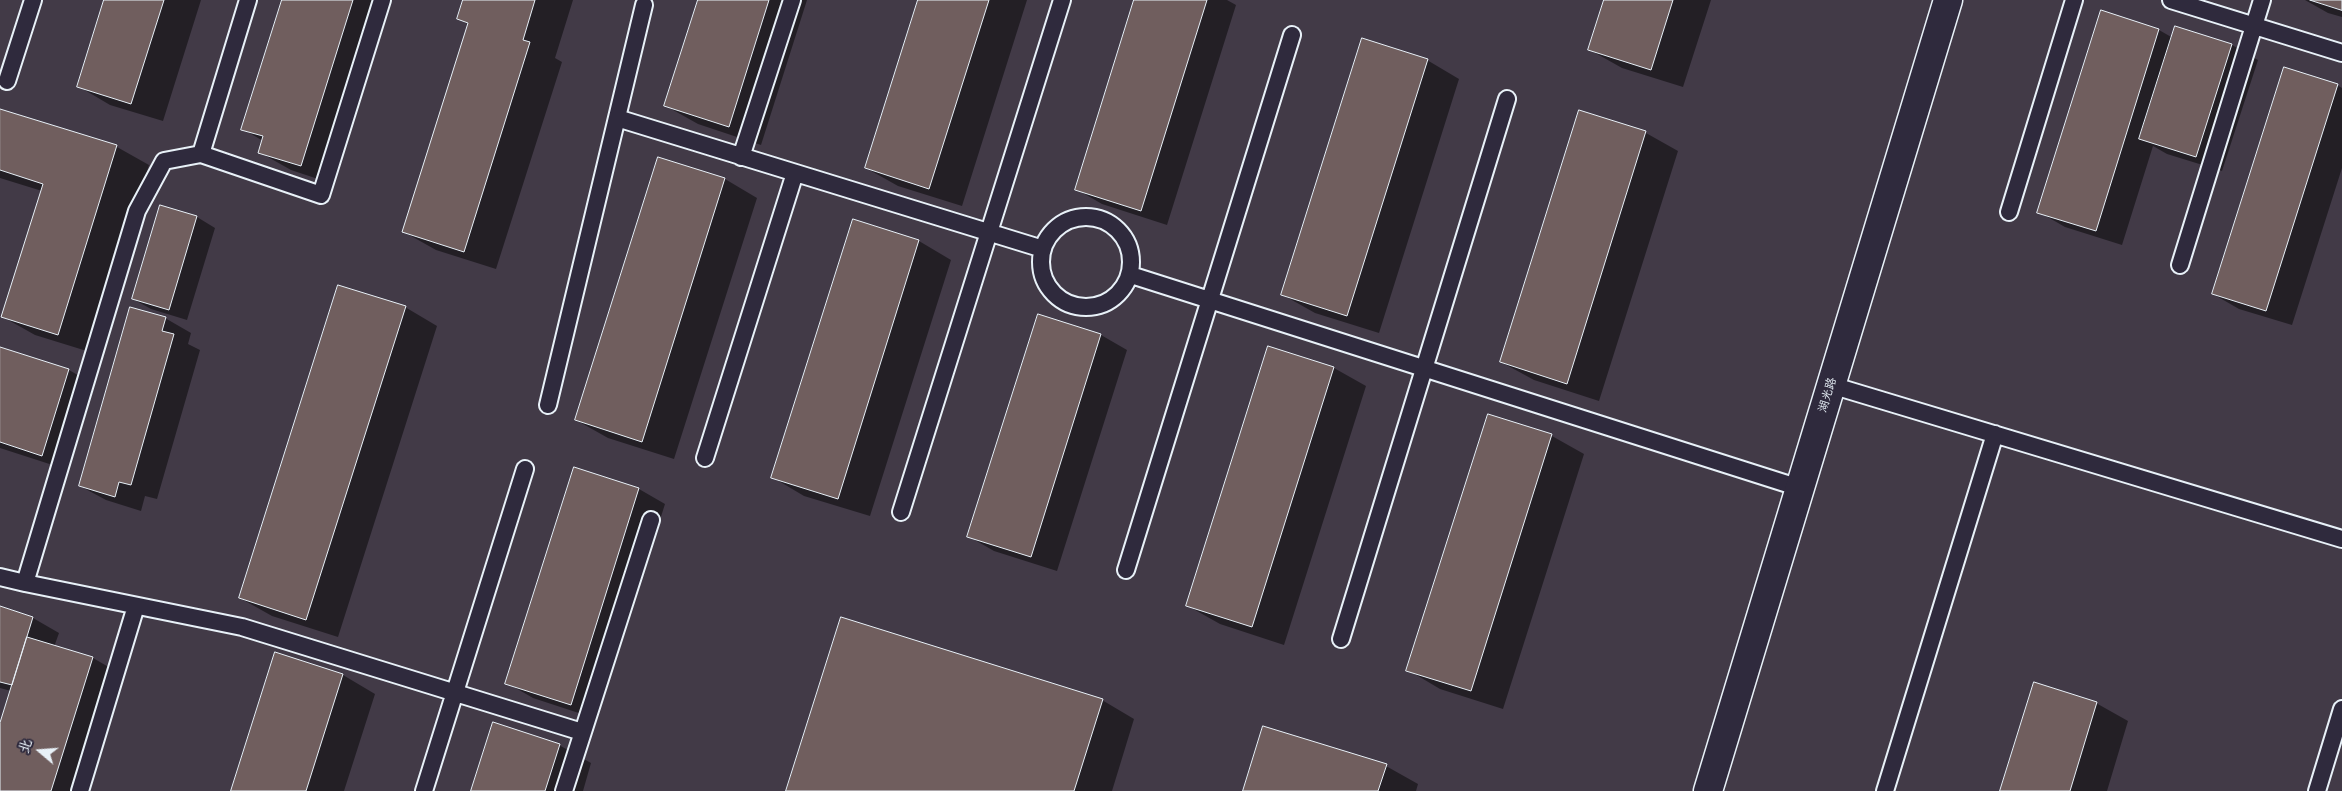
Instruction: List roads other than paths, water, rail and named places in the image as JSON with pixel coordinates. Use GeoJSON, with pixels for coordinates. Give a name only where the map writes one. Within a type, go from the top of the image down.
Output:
{"type":"FeatureCollection","features":[{"type":"Feature","properties":{"kind":"street","name":"湖光路"},"geometry":{"type":"LineString","coordinates":[[1708,791],[1948,0]]}},
{"type":"Feature","properties":{"kind":"lane"},"geometry":{"type":"LineString","coordinates":[[7,81],[33,0]]}},
{"type":"Feature","properties":{"kind":"lane"},"geometry":{"type":"LineString","coordinates":[[201,154],[248,0]]}},
{"type":"Feature","properties":{"kind":"lane"},"geometry":{"type":"LineString","coordinates":[[25,583],[137,211],[164,161],[201,154],[321,195],[382,0]]}},
{"type":"Feature","properties":{"kind":"lane"},"geometry":{"type":"LineString","coordinates":[[741,157],[792,0]]}},
{"type":"Feature","properties":{"kind":"lane"},"geometry":{"type":"LineString","coordinates":[[901,512],[1062,0]]}},
{"type":"Feature","properties":{"kind":"lane"},"geometry":{"type":"LineString","coordinates":[[2009,212],[2074,0]]}},
{"type":"Feature","properties":{"kind":"lane"},"geometry":{"type":"LineString","coordinates":[[2171,0],[2342,54]]}},
{"type":"Feature","properties":{"kind":"lane"},"geometry":{"type":"LineString","coordinates":[[2180,265],[2262,0]]}},
{"type":"Feature","properties":{"kind":"lane"},"geometry":{"type":"LineString","coordinates":[[548,405],[644,5]]}},
{"type":"Feature","properties":{"kind":"lane"},"geometry":{"type":"LineString","coordinates":[[1126,570],[1292,35]]}},
{"type":"Feature","properties":{"kind":"lane"},"geometry":{"type":"LineString","coordinates":[[1341,638],[1507,99]]}},
{"type":"Feature","properties":{"kind":"lane"},"geometry":{"type":"LineString","coordinates":[[617,118],[1043,249]]}},
{"type":"Feature","properties":{"kind":"lane"},"geometry":{"type":"LineString","coordinates":[[705,458],[796,174]]}},
{"type":"Feature","properties":{"kind":"lane"},"geometry":{"type":"LineString","coordinates":[[1088,216],[1103,219],[1117,228],[1127,242],[1132,258],[1131,275],[1123,290],[1110,301],[1096,307],[1080,308],[1065,303],[1052,292],[1044,279],[1041,263],[1043,249],[1050,234],[1061,224],[1074,218],[1088,216]]}},
{"type":"Feature","properties":{"kind":"lane"},"geometry":{"type":"LineString","coordinates":[[1131,275],[1800,488]]}},
{"type":"Feature","properties":{"kind":"lane"},"geometry":{"type":"LineString","coordinates":[[1831,385],[2342,539]]}},
{"type":"Feature","properties":{"kind":"lane"},"geometry":{"type":"LineString","coordinates":[[1885,791],[1994,434]]}},
{"type":"Feature","properties":{"kind":"lane"},"geometry":{"type":"LineString","coordinates":[[424,791],[525,469]]}},
{"type":"Feature","properties":{"kind":"lane"},"geometry":{"type":"LineString","coordinates":[[564,791],[651,520]]}},
{"type":"Feature","properties":{"kind":"lane"},"geometry":{"type":"LineString","coordinates":[[0,577],[242,627],[582,732]]}},
{"type":"Feature","properties":{"kind":"lane"},"geometry":{"type":"LineString","coordinates":[[80,791],[136,606]]}},
{"type":"Feature","properties":{"kind":"lane"},"geometry":{"type":"LineString","coordinates":[[2317,791],[2342,709]]}}]}
